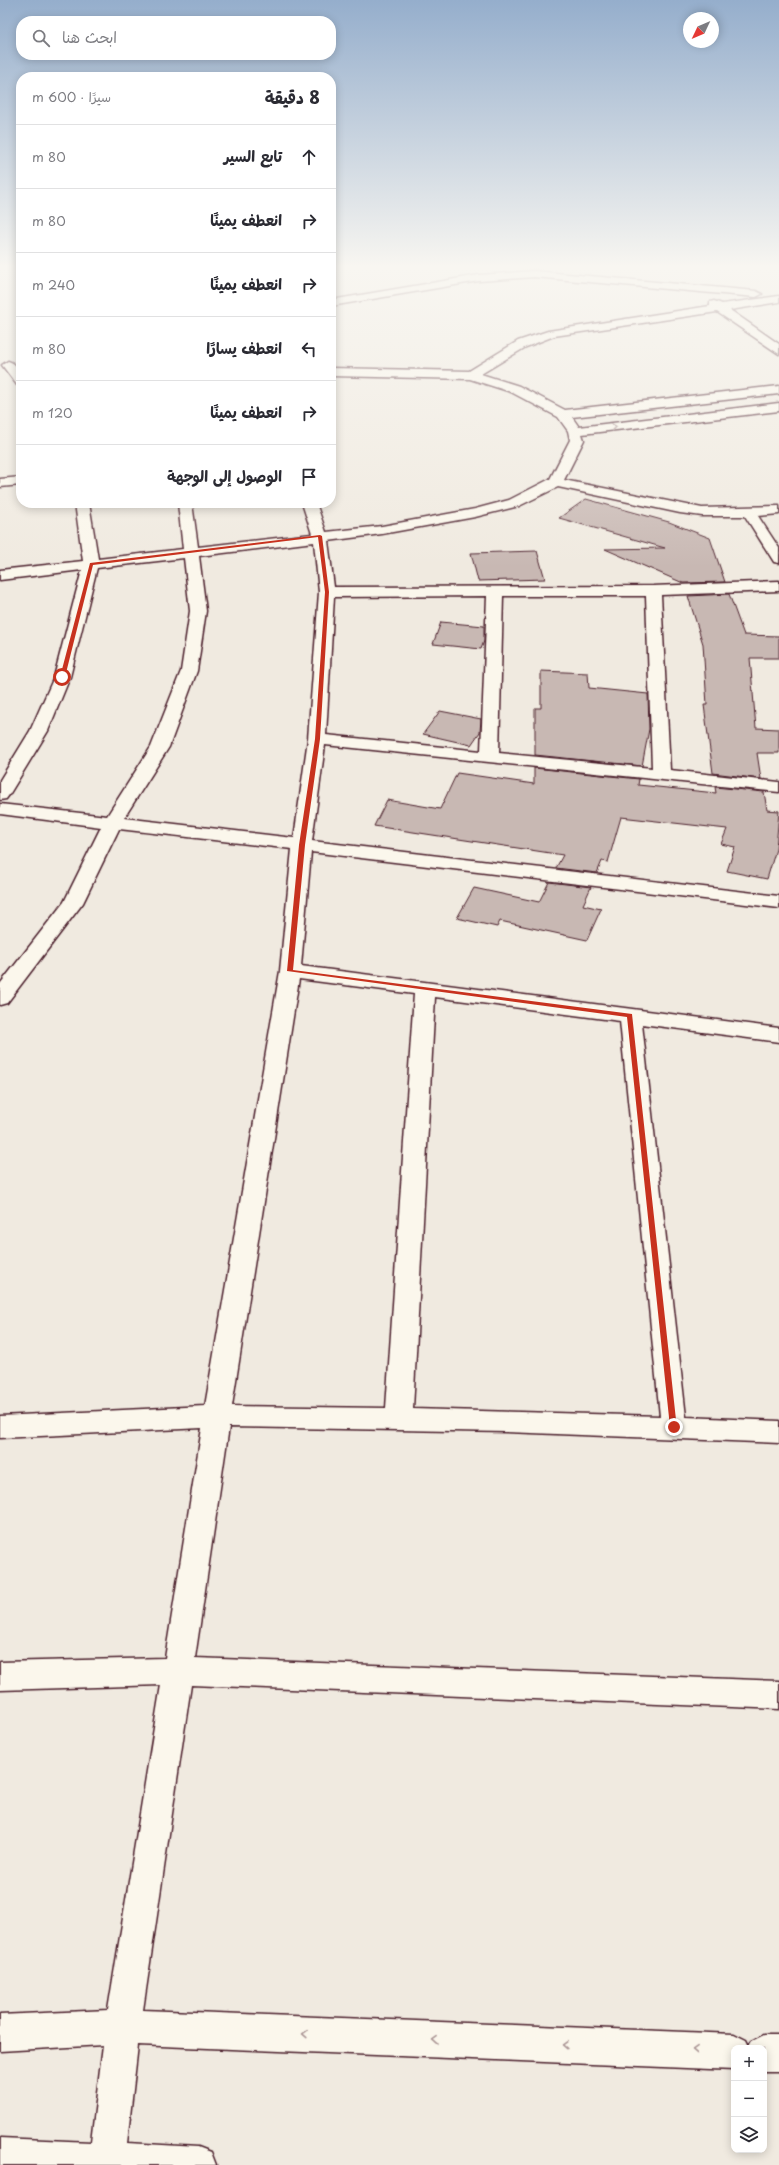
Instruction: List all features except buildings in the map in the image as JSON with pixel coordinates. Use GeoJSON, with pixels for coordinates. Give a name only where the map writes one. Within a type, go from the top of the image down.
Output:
{"type":"FeatureCollection","features":[{"type":"Feature","properties":{"kind":"street"},"geometry":{"type":"LineString","coordinates":[[471,375],[487,365]]}},
{"type":"Feature","properties":{"kind":"street"},"geometry":{"type":"LineString","coordinates":[[4,366],[16,377]]}},
{"type":"Feature","properties":{"kind":"street"},"geometry":{"type":"LineString","coordinates":[[0,575],[320,536],[382,530],[475,513],[514,503],[556,482],[577,440],[575,431],[563,414],[515,389],[471,375],[336,372]]}},
{"type":"Feature","properties":{"kind":"street"},"geometry":{"type":"LineString","coordinates":[[563,414],[779,390]]}},
{"type":"Feature","properties":{"kind":"street"},"geometry":{"type":"LineString","coordinates":[[575,431],[779,407]]}},
{"type":"Feature","properties":{"kind":"street"},"geometry":{"type":"LineString","coordinates":[[0,483],[16,481]]}},
{"type":"Feature","properties":{"kind":"street"},"geometry":{"type":"LineString","coordinates":[[556,482],[680,509],[702,512],[749,512],[779,510]]}},
{"type":"Feature","properties":{"kind":"street"},"geometry":{"type":"LineString","coordinates":[[0,795],[39,731],[62,677],[91,564],[83,508]]}},
{"type":"Feature","properties":{"kind":"street"},"geometry":{"type":"LineString","coordinates":[[0,998],[73,903],[113,822],[160,746],[189,671],[198,611],[186,508]]}},
{"type":"Feature","properties":{"kind":"street"},"geometry":{"type":"LineString","coordinates":[[107,2161],[123,2027],[237,1284],[290,971],[302,845],[317,739],[327,592],[320,536],[312,508]]}},
{"type":"Feature","properties":{"kind":"street"},"geometry":{"type":"LineString","coordinates":[[749,512],[779,559]]}},
{"type":"Feature","properties":{"kind":"street"},"geometry":{"type":"LineString","coordinates":[[327,592],[653,591],[779,586]]}},
{"type":"Feature","properties":{"kind":"street"},"geometry":{"type":"LineString","coordinates":[[653,591],[661,775]]}},
{"type":"Feature","properties":{"kind":"street"},"geometry":{"type":"LineString","coordinates":[[490,758],[495,592]]}},
{"type":"Feature","properties":{"kind":"street"},"geometry":{"type":"LineString","coordinates":[[317,739],[779,787]]}},
{"type":"Feature","properties":{"kind":"street"},"geometry":{"type":"LineString","coordinates":[[0,809],[779,902]]}},
{"type":"Feature","properties":{"kind":"street"},"geometry":{"type":"LineString","coordinates":[[290,971],[779,1035]]}},
{"type":"Feature","properties":{"kind":"street"},"geometry":{"type":"LineString","coordinates":[[399,1419],[425,988]]}},
{"type":"Feature","properties":{"kind":"street"},"geometry":{"type":"LineString","coordinates":[[630,1015],[674,1427]]}},
{"type":"Feature","properties":{"kind":"street"},"geometry":{"type":"LineString","coordinates":[[0,1427],[217,1416],[399,1419],[674,1427],[779,1432]]}},
{"type":"Feature","properties":{"kind":"street"},"geometry":{"type":"LineString","coordinates":[[0,1676],[178,1672],[779,1695]]}},
{"type":"Feature","properties":{"kind":"street"},"geometry":{"type":"LineString","coordinates":[[0,2033],[123,2027],[731,2052]]}},
{"type":"Feature","properties":{"kind":"street"},"geometry":{"type":"LineString","coordinates":[[767,2053],[779,2053]]}},
{"type":"Feature","properties":{"kind":"street"},"geometry":{"type":"LineString","coordinates":[[0,2156],[198,2165]]}},
{"type":"Feature","properties":{"kind":"route"},"geometry":{"type":"LineString","coordinates":[[62,677],[91,564],[320,536],[327,592],[317,739],[302,845],[290,971],[630,1015],[674,1427]]}}]}
